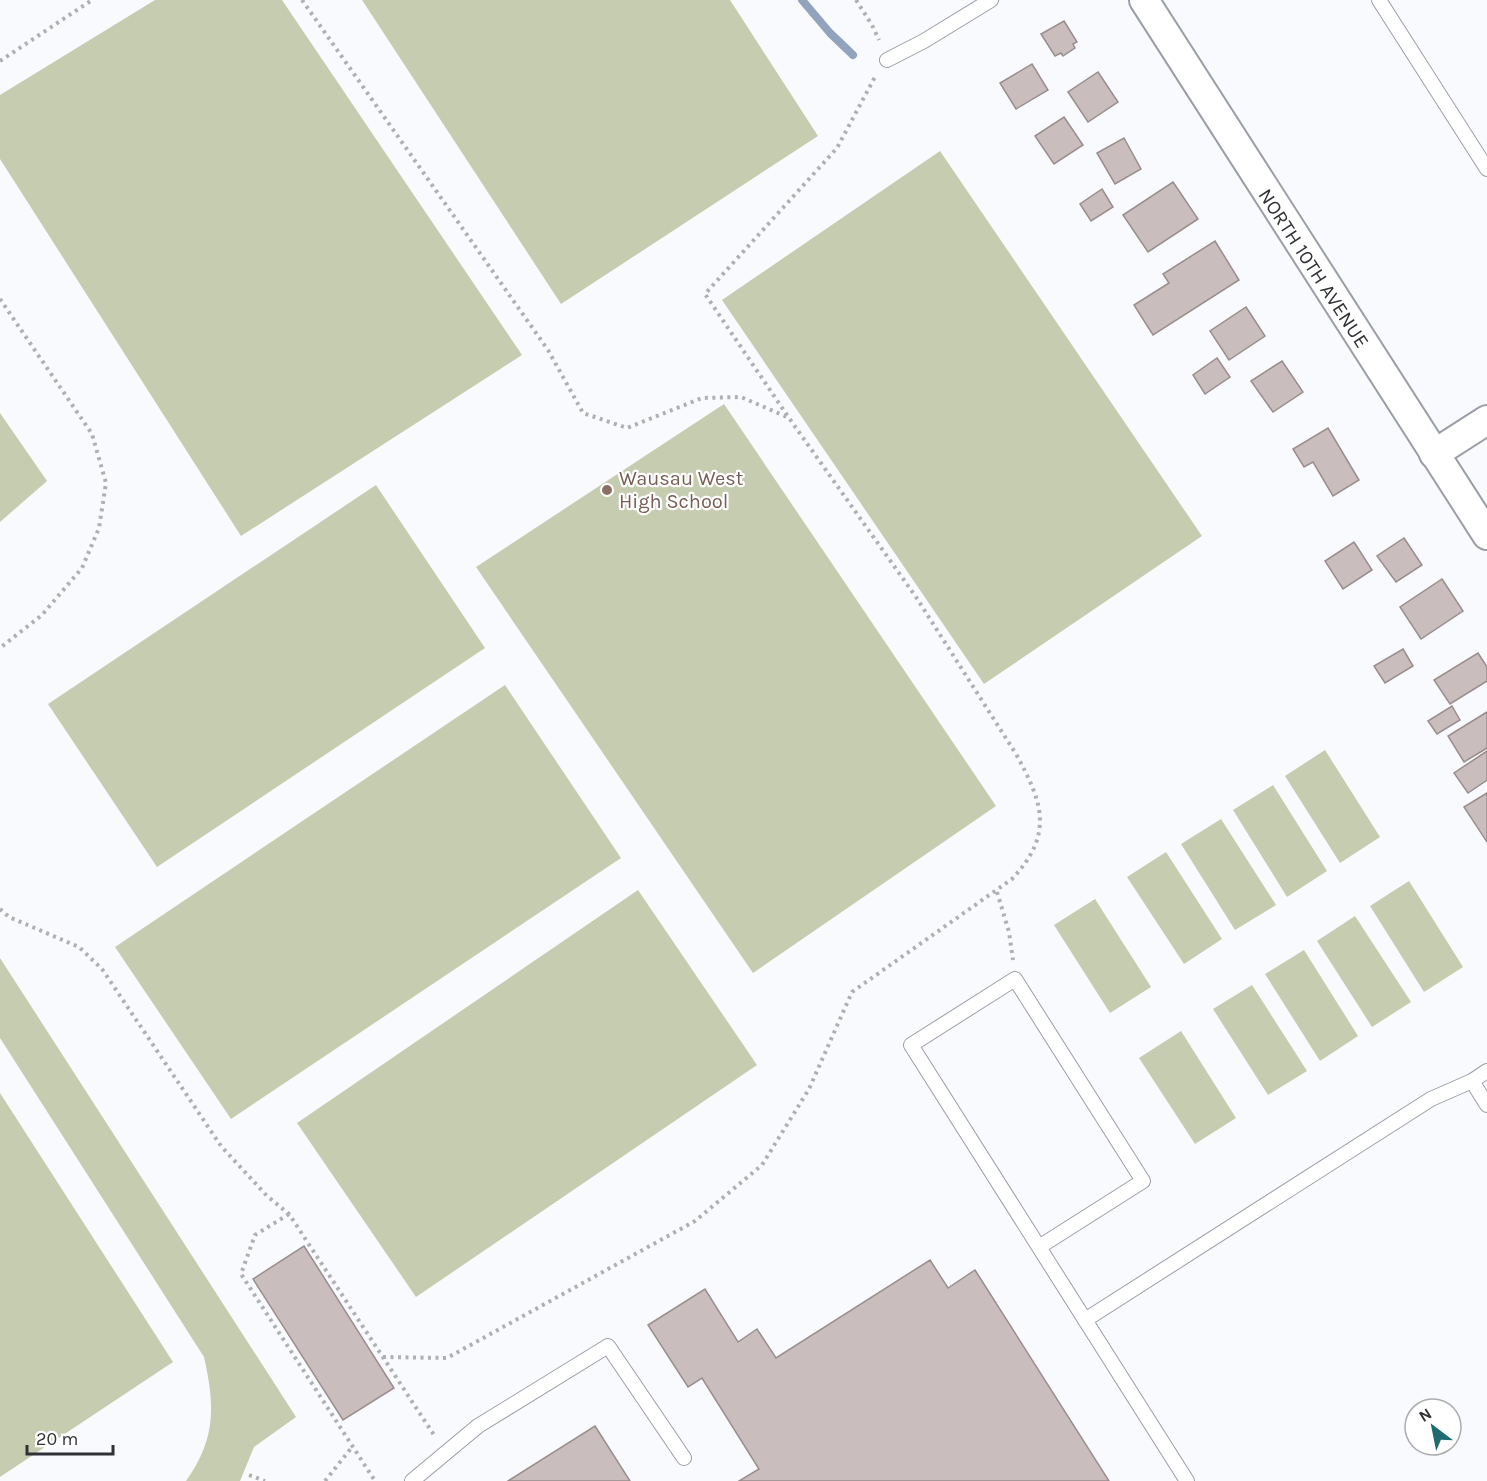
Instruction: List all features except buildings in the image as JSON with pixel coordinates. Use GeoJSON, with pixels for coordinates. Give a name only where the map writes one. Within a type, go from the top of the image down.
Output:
{"type":"FeatureCollection","features":[{"type":"Feature","properties":{"kind":"street","name":"NORTH 10TH AVENUE"},"geometry":{"type":"LineString","coordinates":[[1144,0],[1487,535]]}},
{"type":"Feature","properties":{"kind":"street"},"geometry":{"type":"LineString","coordinates":[[1434,454],[1487,420]]}},
{"type":"Feature","properties":{"kind":"lane"},"geometry":{"type":"LineString","coordinates":[[887,60],[924,41],[991,0]]}},
{"type":"Feature","properties":{"kind":"lane"},"geometry":{"type":"LineString","coordinates":[[1379,0],[1487,169]]}},
{"type":"Feature","properties":{"kind":"lane"},"geometry":{"type":"LineString","coordinates":[[1039,1247],[1143,1181],[1015,979],[911,1045],[1187,1481]]}},
{"type":"Feature","properties":{"kind":"lane"},"geometry":{"type":"LineString","coordinates":[[1085,1320],[1431,1098],[1472,1081],[1487,1071]]}},
{"type":"Feature","properties":{"kind":"lane"},"geometry":{"type":"LineString","coordinates":[[1472,1081],[1487,1105]]}},
{"type":"Feature","properties":{"kind":"lane"},"geometry":{"type":"LineString","coordinates":[[412,1481],[478,1426],[608,1346],[684,1458]]}},
{"type":"Feature","properties":{"kind":"path"},"geometry":{"type":"LineString","coordinates":[[0,61],[92,0]]}},
{"type":"Feature","properties":{"kind":"path"},"geometry":{"type":"LineString","coordinates":[[302,0],[548,350],[583,413],[627,428],[702,398],[741,397],[789,418]]}},
{"type":"Feature","properties":{"kind":"path"},"geometry":{"type":"LineString","coordinates":[[383,1358],[447,1358],[694,1221],[762,1165],[809,1089],[852,992],[997,891],[1023,868],[1035,847],[1040,824],[1035,790],[1004,734],[922,607],[705,294],[837,148],[878,71],[887,60],[872,25],[856,0]]}},
{"type":"Feature","properties":{"kind":"path"},"geometry":{"type":"LineString","coordinates":[[0,299],[92,434],[106,483],[99,528],[82,568],[42,615],[0,648]]}},
{"type":"Feature","properties":{"kind":"path"},"geometry":{"type":"LineString","coordinates":[[997,891],[1009,932],[1015,979]]}},
{"type":"Feature","properties":{"kind":"path"},"geometry":{"type":"LineString","coordinates":[[0,909],[9,917],[80,946],[102,969],[221,1146],[267,1196],[289,1214],[446,1453]]}},
{"type":"Feature","properties":{"kind":"path"},"geometry":{"type":"LineString","coordinates":[[289,1214],[255,1235],[241,1274],[375,1481]]}},
{"type":"Feature","properties":{"kind":"path"},"geometry":{"type":"LineString","coordinates":[[325,1481],[352,1447]]}},
{"type":"Feature","properties":{"kind":"path"},"geometry":{"type":"LineString","coordinates":[[249,1475],[265,1481]]}},
{"type":"Feature","properties":{"kind":"green space"},"geometry":{"type":"Polygon","coordinates":[[[155,0],[282,0],[522,355],[241,536],[0,159],[0,95],[155,0]]]}},
{"type":"Feature","properties":{"kind":"green space"},"geometry":{"type":"Polygon","coordinates":[[[362,0],[730,0],[818,136],[561,304],[362,0]]]}},
{"type":"Feature","properties":{"kind":"green space"},"geometry":{"type":"Polygon","coordinates":[[[940,151],[1202,536],[984,684],[722,300],[940,151]]]}},
{"type":"Feature","properties":{"kind":"green space"},"geometry":{"type":"Polygon","coordinates":[[[724,404],[996,806],[753,973],[476,567],[724,404]]]}},
{"type":"Feature","properties":{"kind":"green space"},"geometry":{"type":"Polygon","coordinates":[[[0,413],[47,481],[0,522],[0,413]]]}},
{"type":"Feature","properties":{"kind":"green space"},"geometry":{"type":"Polygon","coordinates":[[[376,485],[485,648],[157,867],[48,704],[376,485]]]}},
{"type":"Feature","properties":{"kind":"green space"},"geometry":{"type":"Polygon","coordinates":[[[505,685],[621,858],[231,1119],[115,947],[505,685]]]}},
{"type":"Feature","properties":{"kind":"green space"},"geometry":{"type":"Polygon","coordinates":[[[1325,750],[1380,837],[1340,863],[1285,776],[1325,750]]]}},
{"type":"Feature","properties":{"kind":"green space"},"geometry":{"type":"Polygon","coordinates":[[[1273,785],[1327,871],[1287,897],[1233,810],[1273,785]]]}},
{"type":"Feature","properties":{"kind":"green space"},"geometry":{"type":"Polygon","coordinates":[[[1221,819],[1276,905],[1235,930],[1181,844],[1221,819]]]}},
{"type":"Feature","properties":{"kind":"green space"},"geometry":{"type":"Polygon","coordinates":[[[1166,852],[1222,939],[1184,964],[1127,877],[1166,852]]]}},
{"type":"Feature","properties":{"kind":"green space"},"geometry":{"type":"Polygon","coordinates":[[[1409,881],[1463,967],[1424,992],[1370,906],[1409,881]]]}},
{"type":"Feature","properties":{"kind":"green space"},"geometry":{"type":"Polygon","coordinates":[[[638,890],[757,1065],[416,1297],[297,1123],[638,890]]]}},
{"type":"Feature","properties":{"kind":"green space"},"geometry":{"type":"Polygon","coordinates":[[[1095,899],[1151,987],[1110,1013],[1054,925],[1095,899]]]}},
{"type":"Feature","properties":{"kind":"green space"},"geometry":{"type":"Polygon","coordinates":[[[1355,916],[1411,1002],[1372,1027],[1317,941],[1355,916]]]}},
{"type":"Feature","properties":{"kind":"green space"},"geometry":{"type":"Polygon","coordinates":[[[1304,950],[1358,1036],[1320,1061],[1265,974],[1304,950]]]}},
{"type":"Feature","properties":{"kind":"green space"},"geometry":{"type":"Polygon","coordinates":[[[0,958],[296,1417],[254,1447],[240,1481],[186,1481],[196,1466],[208,1436],[211,1407],[204,1357],[0,1038],[0,958]]]}},
{"type":"Feature","properties":{"kind":"green space"},"geometry":{"type":"Polygon","coordinates":[[[1252,985],[1307,1071],[1268,1095],[1213,1009],[1252,985]]]}},
{"type":"Feature","properties":{"kind":"green space"},"geometry":{"type":"Polygon","coordinates":[[[1181,1031],[1236,1118],[1195,1144],[1139,1058],[1181,1031]]]}},
{"type":"Feature","properties":{"kind":"green space"},"geometry":{"type":"Polygon","coordinates":[[[0,1093],[173,1362],[0,1477],[0,1093]]]}},
{"type":"Feature","properties":{"kind":"waterway"},"geometry":{"type":"LineString","coordinates":[[802,0],[830,33],[853,55]]}},
{"type":"Feature","properties":{"kind":"place","name":"Wausau West High School"},"geometry":{"type":"Point","coordinates":[607,490]}}]}
